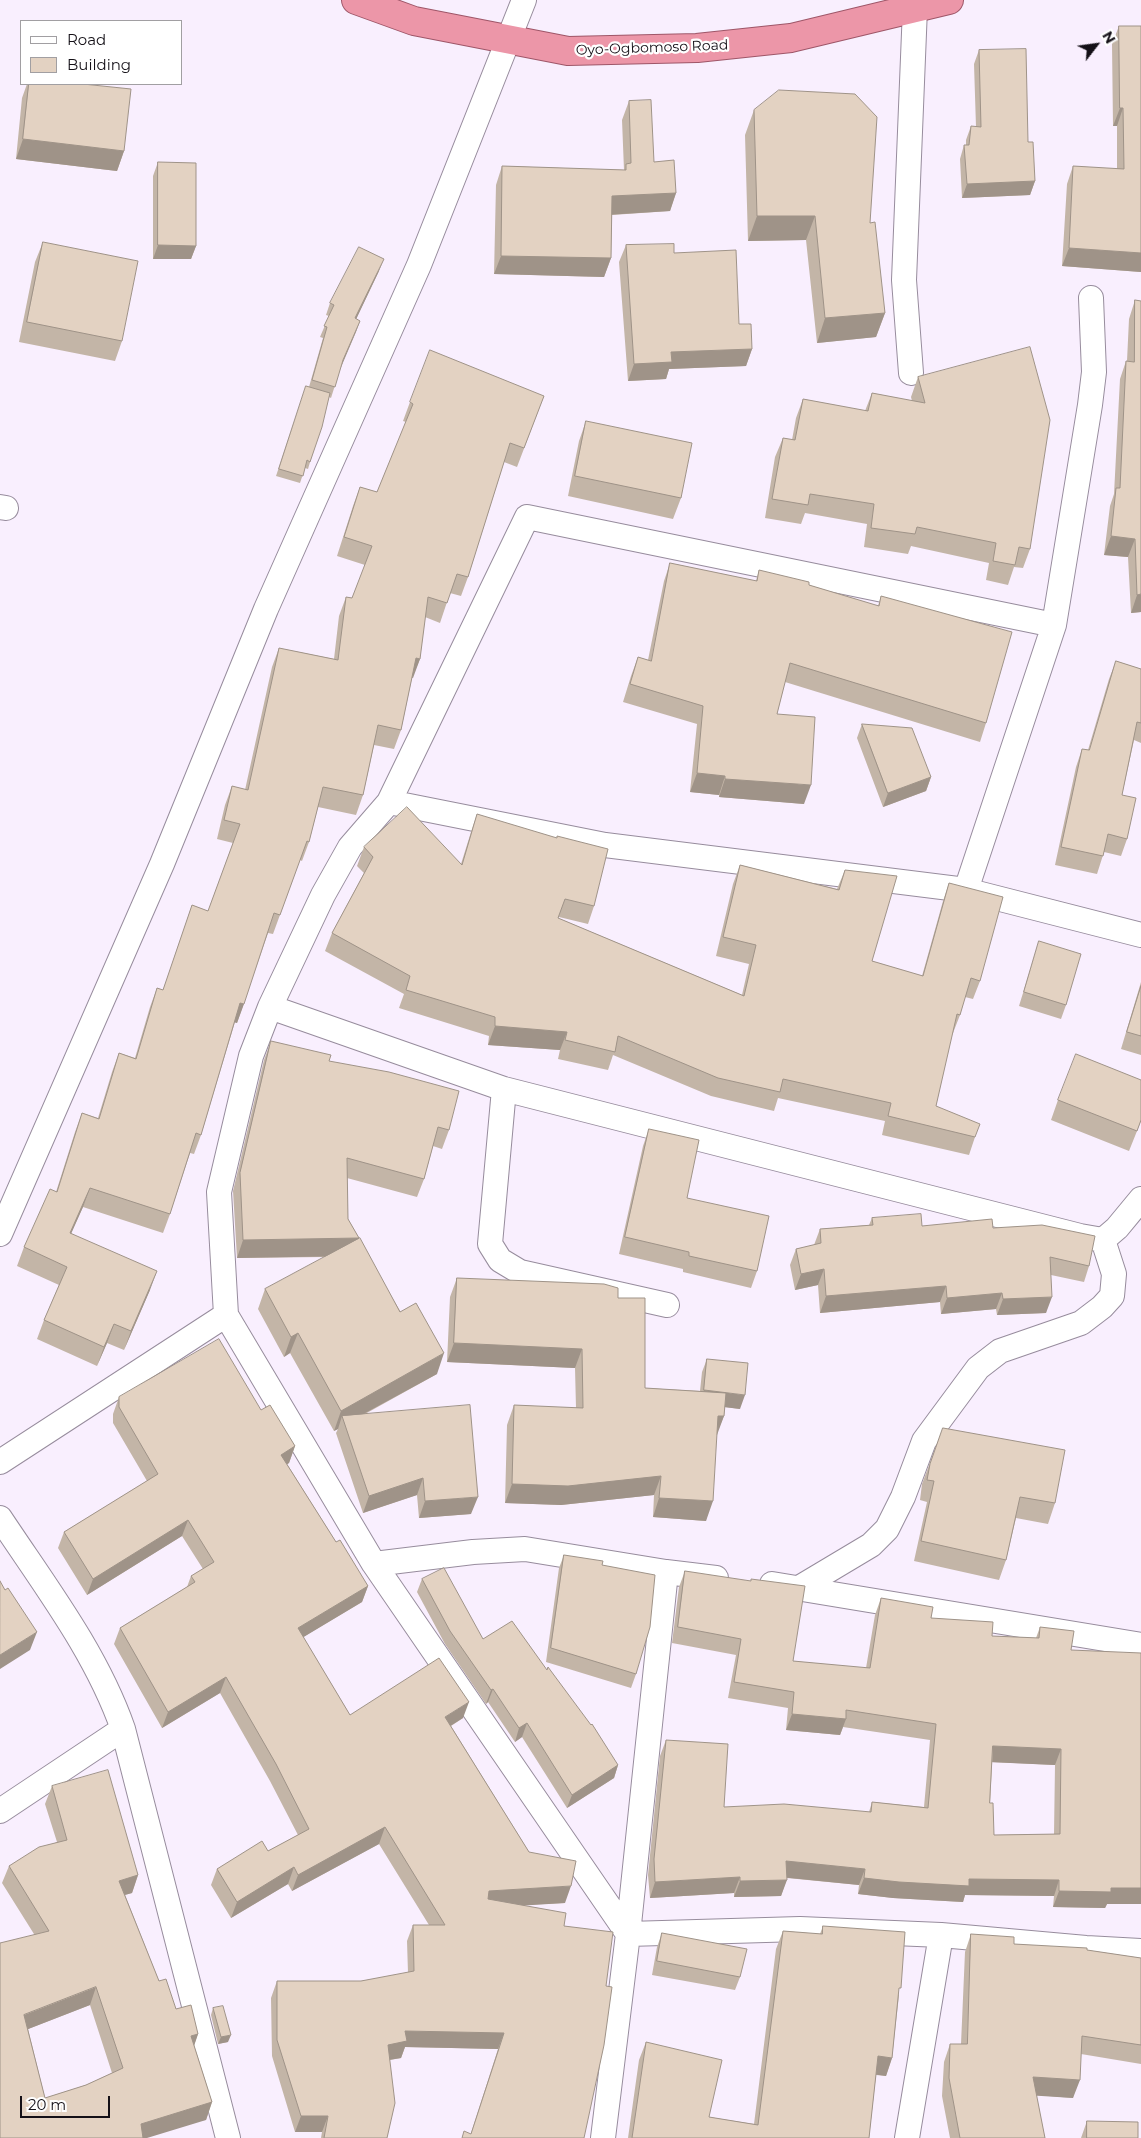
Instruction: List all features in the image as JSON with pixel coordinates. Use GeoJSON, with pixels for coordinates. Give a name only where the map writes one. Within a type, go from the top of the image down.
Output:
{"type":"FeatureCollection","features":[{"type":"Feature","properties":{"kind":"highway","name":"Oyo-Ogbomoso Road"},"geometry":{"type":"LineString","coordinates":[[356,0],[414,21],[568,51],[697,48],[791,38],[949,0]]}},
{"type":"Feature","properties":{"kind":"street"},"geometry":{"type":"LineString","coordinates":[[0,1234],[162,864],[266,609],[419,265],[524,0]]}},
{"type":"Feature","properties":{"kind":"street"},"geometry":{"type":"LineString","coordinates":[[911,373],[904,280],[915,8]]}},
{"type":"Feature","properties":{"kind":"street"},"geometry":{"type":"LineString","coordinates":[[966,890],[1054,624],[1094,372],[1091,298]]}},
{"type":"Feature","properties":{"kind":"street"},"geometry":{"type":"LineString","coordinates":[[628,1934],[374,1564],[226,1314],[219,1192],[251,1056],[270,1007],[323,895],[350,847],[389,802],[528,517],[1054,624]]}},
{"type":"Feature","properties":{"kind":"street"},"geometry":{"type":"LineString","coordinates":[[389,802],[605,845],[966,890],[1141,935]]}},
{"type":"Feature","properties":{"kind":"street"},"geometry":{"type":"LineString","coordinates":[[270,1007],[504,1089],[1103,1240]]}},
{"type":"Feature","properties":{"kind":"street"},"geometry":{"type":"LineString","coordinates":[[504,1089],[490,1244],[500,1260],[520,1272],[667,1305]]}},
{"type":"Feature","properties":{"kind":"street"},"geometry":{"type":"LineString","coordinates":[[1103,1240],[1117,1228],[1141,1199]]}},
{"type":"Feature","properties":{"kind":"street"},"geometry":{"type":"LineString","coordinates":[[799,1588],[871,1545],[887,1528],[903,1497],[924,1441],[978,1368],[1000,1351],[1081,1322],[1102,1307],[1112,1296],[1114,1274],[1103,1240]]}},
{"type":"Feature","properties":{"kind":"street"},"geometry":{"type":"LineString","coordinates":[[0,1462],[226,1314]]}},
{"type":"Feature","properties":{"kind":"street"},"geometry":{"type":"LineString","coordinates":[[0,1518],[82,1640],[114,1703],[123,1729],[228,2138]]}},
{"type":"Feature","properties":{"kind":"street"},"geometry":{"type":"LineString","coordinates":[[374,1564],[474,1552],[525,1549],[666,1572],[799,1588],[1141,1645]]}},
{"type":"Feature","properties":{"kind":"street"},"geometry":{"type":"LineString","coordinates":[[603,2138],[628,1934],[666,1572]]}},
{"type":"Feature","properties":{"kind":"street"},"geometry":{"type":"LineString","coordinates":[[0,1811],[123,1729]]}},
{"type":"Feature","properties":{"kind":"street"},"geometry":{"type":"LineString","coordinates":[[628,1934],[800,1929],[941,1935],[1141,1951]]}},
{"type":"Feature","properties":{"kind":"street"},"geometry":{"type":"LineString","coordinates":[[907,2138],[941,1935]]}},
{"type":"Feature","properties":{"kind":"building"},"geometry":{"type":"Polygon","coordinates":[[[1119,26],[1141,26],[1141,253],[1069,248],[1073,166],[1124,169],[1123,108],[1120,108],[1119,26]]]}},
{"type":"Feature","properties":{"kind":"building"},"geometry":{"type":"Polygon","coordinates":[[[1026,49],[1028,142],[1033,142],[1035,181],[967,184],[964,145],[969,145],[971,126],[981,127],[979,50],[1026,49]]]}},
{"type":"Feature","properties":{"kind":"building"},"geometry":{"type":"Polygon","coordinates":[[[29,85],[93,85],[131,89],[124,151],[23,139],[29,85]]]}},
{"type":"Feature","properties":{"kind":"building"},"geometry":{"type":"Polygon","coordinates":[[[779,90],[855,94],[877,117],[870,223],[875,222],[885,313],[825,318],[815,216],[757,216],[754,110],[779,90]]]}},
{"type":"Feature","properties":{"kind":"building"},"geometry":{"type":"Polygon","coordinates":[[[651,100],[654,162],[674,160],[676,193],[612,196],[611,258],[501,256],[502,166],[626,170],[626,164],[631,163],[629,101],[651,100]]]}},
{"type":"Feature","properties":{"kind":"building"},"geometry":{"type":"Polygon","coordinates":[[[158,162],[196,163],[196,246],[158,245],[158,162]]]}},
{"type":"Feature","properties":{"kind":"building"},"geometry":{"type":"Polygon","coordinates":[[[43,242],[138,261],[122,341],[27,322],[43,242]]]}},
{"type":"Feature","properties":{"kind":"building"},"geometry":{"type":"Polygon","coordinates":[[[674,244],[674,253],[736,250],[739,324],[751,324],[752,349],[671,352],[672,362],[634,364],[626,245],[674,244]]]}},
{"type":"Feature","properties":{"kind":"building"},"geometry":{"type":"Polygon","coordinates":[[[359,247],[384,259],[355,318],[360,321],[343,360],[335,387],[312,380],[327,327],[324,326],[334,305],[330,303],[359,247]]]}},
{"type":"Feature","properties":{"kind":"building"},"geometry":{"type":"Polygon","coordinates":[[[1135,300],[1141,301],[1141,594],[1137,595],[1135,539],[1111,536],[1116,488],[1120,488],[1126,361],[1134,362],[1135,300]]]}},
{"type":"Feature","properties":{"kind":"building"},"geometry":{"type":"Polygon","coordinates":[[[1030,347],[1050,420],[1030,549],[1019,547],[1015,565],[993,561],[996,543],[917,527],[915,534],[871,528],[874,504],[810,494],[808,505],[772,499],[783,438],[795,440],[803,399],[868,411],[872,393],[925,403],[918,377],[1030,347]]]}},
{"type":"Feature","properties":{"kind":"building"},"geometry":{"type":"Polygon","coordinates":[[[430,350],[544,396],[524,448],[510,443],[468,577],[457,574],[447,603],[428,597],[420,659],[416,658],[401,730],[378,725],[363,795],[323,787],[309,842],[307,841],[280,915],[274,913],[244,1004],[240,1003],[201,1135],[196,1133],[170,1214],[90,1188],[70,1233],[157,1271],[131,1331],[114,1324],[104,1347],[44,1320],[67,1267],[24,1247],[50,1189],[57,1192],[82,1113],[99,1119],[119,1053],[136,1059],[157,988],[163,990],[192,905],[208,911],[240,824],[224,820],[232,786],[248,790],[279,648],[338,660],[346,597],[352,598],[372,546],[344,537],[360,487],[377,492],[413,404],[410,402],[430,350]]]}},
{"type":"Feature","properties":{"kind":"building"},"geometry":{"type":"Polygon","coordinates":[[[306,386],[330,393],[322,427],[310,462],[307,460],[303,476],[279,469],[306,386]]]}},
{"type":"Feature","properties":{"kind":"building"},"geometry":{"type":"Polygon","coordinates":[[[586,421],[692,443],[681,498],[575,476],[586,421]]]}},
{"type":"Feature","properties":{"kind":"building"},"geometry":{"type":"Polygon","coordinates":[[[670,563],[757,581],[759,570],[809,582],[809,585],[879,606],[881,596],[1012,632],[986,723],[790,663],[777,714],[815,717],[811,785],[725,779],[725,776],[697,773],[703,706],[630,684],[638,657],[651,661],[670,563]]]}},
{"type":"Feature","properties":{"kind":"building"},"geometry":{"type":"Polygon","coordinates":[[[1116,661],[1141,669],[1141,723],[1137,722],[1122,795],[1136,798],[1127,839],[1108,834],[1103,856],[1061,847],[1082,749],[1089,750],[1116,661]]]}},
{"type":"Feature","properties":{"kind":"building"},"geometry":{"type":"Polygon","coordinates":[[[862,724],[912,728],[931,777],[888,793],[862,724]]]}},
{"type":"Feature","properties":{"kind":"building"},"geometry":{"type":"Polygon","coordinates":[[[407,807],[462,865],[477,814],[557,838],[557,836],[608,849],[594,906],[565,899],[558,918],[744,996],[756,945],[723,937],[740,865],[839,890],[845,870],[897,876],[872,961],[923,976],[949,883],[1003,897],[980,981],[971,978],[960,1015],[957,1014],[936,1106],[980,1124],[975,1137],[888,1116],[891,1103],[783,1079],[780,1092],[718,1078],[618,1036],[615,1052],[565,1040],[567,1032],[495,1026],[495,1017],[406,990],[410,976],[332,933],[373,857],[364,847],[407,807]]]}},
{"type":"Feature","properties":{"kind":"building"},"geometry":{"type":"Polygon","coordinates":[[[1039,941],[1081,954],[1066,1005],[1024,992],[1039,941]]]}},
{"type":"Feature","properties":{"kind":"building"},"geometry":{"type":"Polygon","coordinates":[[[1141,986],[1141,1036],[1127,1032],[1141,986]]]}},
{"type":"Feature","properties":{"kind":"building"},"geometry":{"type":"Polygon","coordinates":[[[271,1041],[331,1055],[329,1061],[389,1072],[459,1091],[449,1130],[438,1127],[424,1179],[347,1158],[348,1219],[359,1238],[243,1240],[240,1173],[271,1041]]]}},
{"type":"Feature","properties":{"kind":"building"},"geometry":{"type":"Polygon","coordinates":[[[1076,1054],[1141,1080],[1141,1120],[1137,1131],[1058,1100],[1076,1054]]]}},
{"type":"Feature","properties":{"kind":"building"},"geometry":{"type":"Polygon","coordinates":[[[649,1129],[699,1140],[687,1198],[769,1216],[757,1271],[689,1256],[689,1252],[625,1237],[649,1129]]]}},
{"type":"Feature","properties":{"kind":"building"},"geometry":{"type":"Polygon","coordinates":[[[921,1214],[922,1226],[992,1219],[993,1228],[1042,1225],[1095,1236],[1089,1266],[1050,1257],[1052,1297],[1003,1299],[1002,1293],[947,1298],[946,1286],[826,1296],[824,1269],[801,1274],[796,1249],[821,1243],[820,1229],[873,1225],[872,1218],[921,1214]]]}},
{"type":"Feature","properties":{"kind":"building"},"geometry":{"type":"Polygon","coordinates":[[[360,1238],[400,1312],[416,1303],[444,1353],[341,1411],[298,1333],[291,1337],[265,1289],[360,1238]]]}},
{"type":"Feature","properties":{"kind":"building"},"geometry":{"type":"Polygon","coordinates":[[[457,1278],[604,1284],[618,1288],[618,1298],[645,1298],[645,1388],[726,1393],[724,1416],[718,1416],[713,1501],[659,1498],[661,1476],[568,1486],[512,1484],[514,1405],[583,1408],[582,1349],[454,1343],[457,1278]]]}},
{"type":"Feature","properties":{"kind":"building"},"geometry":{"type":"Polygon","coordinates":[[[219,1339],[261,1410],[270,1405],[295,1446],[281,1455],[336,1542],[340,1540],[368,1586],[298,1628],[350,1715],[439,1658],[469,1702],[445,1717],[529,1852],[576,1861],[571,1886],[489,1891],[488,1899],[566,1913],[564,1926],[613,1932],[606,1986],[612,1987],[604,2045],[584,2138],[462,2138],[464,2131],[471,2134],[504,2033],[405,2031],[407,2041],[388,2045],[395,2103],[387,2138],[324,2138],[328,2116],[301,2116],[277,2040],[277,1981],[361,1981],[414,1971],[413,1925],[445,1925],[385,1827],[298,1875],[294,1867],[237,1902],[217,1869],[262,1841],[268,1851],[309,1829],[276,1764],[226,1677],[168,1712],[120,1628],[195,1582],[191,1576],[214,1562],[188,1520],[93,1579],[64,1532],[158,1474],[119,1407],[119,1397],[219,1339]]]}},
{"type":"Feature","properties":{"kind":"building"},"geometry":{"type":"Polygon","coordinates":[[[707,1359],[748,1363],[745,1395],[704,1390],[707,1359]]]}},
{"type":"Feature","properties":{"kind":"building"},"geometry":{"type":"Polygon","coordinates":[[[470,1405],[478,1497],[425,1501],[423,1478],[369,1496],[342,1416],[470,1405]]]}},
{"type":"Feature","properties":{"kind":"building"},"geometry":{"type":"Polygon","coordinates":[[[943,1428],[1065,1450],[1055,1503],[1020,1497],[1006,1560],[921,1541],[934,1481],[927,1480],[930,1464],[943,1428]]]}},
{"type":"Feature","properties":{"kind":"building"},"geometry":{"type":"Polygon","coordinates":[[[564,1555],[603,1561],[602,1565],[655,1575],[650,1627],[636,1674],[551,1648],[564,1555]]]}},
{"type":"Feature","properties":{"kind":"building"},"geometry":{"type":"Polygon","coordinates":[[[444,1568],[483,1639],[512,1621],[547,1670],[548,1667],[592,1724],[618,1765],[572,1795],[527,1723],[519,1728],[450,1631],[422,1579],[444,1568]]]}},
{"type":"Feature","properties":{"kind":"building"},"geometry":{"type":"Polygon","coordinates":[[[685,1571],[751,1581],[751,1579],[805,1586],[793,1661],[870,1668],[881,1598],[933,1607],[931,1618],[993,1622],[992,1636],[1039,1638],[1040,1627],[1074,1631],[1071,1650],[1141,1653],[1141,1888],[1111,1888],[1111,1892],[1059,1891],[1059,1880],[969,1879],[969,1886],[899,1882],[864,1878],[865,1869],[786,1861],[787,1880],[740,1881],[740,1877],[655,1882],[654,1859],[666,1740],[728,1744],[724,1807],[784,1804],[871,1812],[872,1802],[928,1808],[936,1724],[846,1710],[846,1719],[792,1714],[794,1692],[734,1682],[741,1639],[678,1627],[685,1571]],[[993,1746],[990,1803],[993,1803],[994,1835],[1060,1834],[1061,1749],[993,1746]]]}},
{"type":"Feature","properties":{"kind":"building"},"geometry":{"type":"Polygon","coordinates":[[[0,1581],[5,1590],[8,1588],[37,1632],[0,1655],[0,1581]]]}},
{"type":"Feature","properties":{"kind":"building"},"geometry":{"type":"Polygon","coordinates":[[[108,1770],[138,1875],[119,1881],[159,1981],[166,1979],[176,2009],[191,2005],[198,2034],[191,2036],[212,2102],[141,2124],[143,2138],[0,2138],[0,1943],[49,1931],[9,1866],[39,1847],[67,1840],[52,1786],[108,1770]],[[96,1987],[24,2015],[45,2098],[86,2085],[123,2068],[96,1987]]]}},
{"type":"Feature","properties":{"kind":"building"},"geometry":{"type":"Polygon","coordinates":[[[823,1926],[905,1932],[901,1988],[899,1988],[892,2058],[878,2056],[869,2138],[632,2138],[646,2042],[722,2060],[709,2117],[758,2125],[783,1931],[822,1934],[823,1926]]]}},
{"type":"Feature","properties":{"kind":"building"},"geometry":{"type":"Polygon","coordinates":[[[662,1933],[747,1949],[740,1977],[657,1961],[662,1933]]]}},
{"type":"Feature","properties":{"kind":"building"},"geometry":{"type":"Polygon","coordinates":[[[971,1934],[1014,1937],[1014,1944],[1087,1948],[1087,1950],[1141,1958],[1141,2045],[1082,2036],[1080,2080],[1033,2077],[1045,2138],[960,2138],[949,2078],[950,2044],[967,2044],[971,1934]]]}},
{"type":"Feature","properties":{"kind":"building"},"geometry":{"type":"Polygon","coordinates":[[[223,2006],[231,2035],[221,2037],[213,2008],[223,2006]]]}},
{"type":"Feature","properties":{"kind":"building"},"geometry":{"type":"Polygon","coordinates":[[[1087,2121],[1138,2122],[1138,2138],[1087,2138],[1087,2121]]]}}]}
